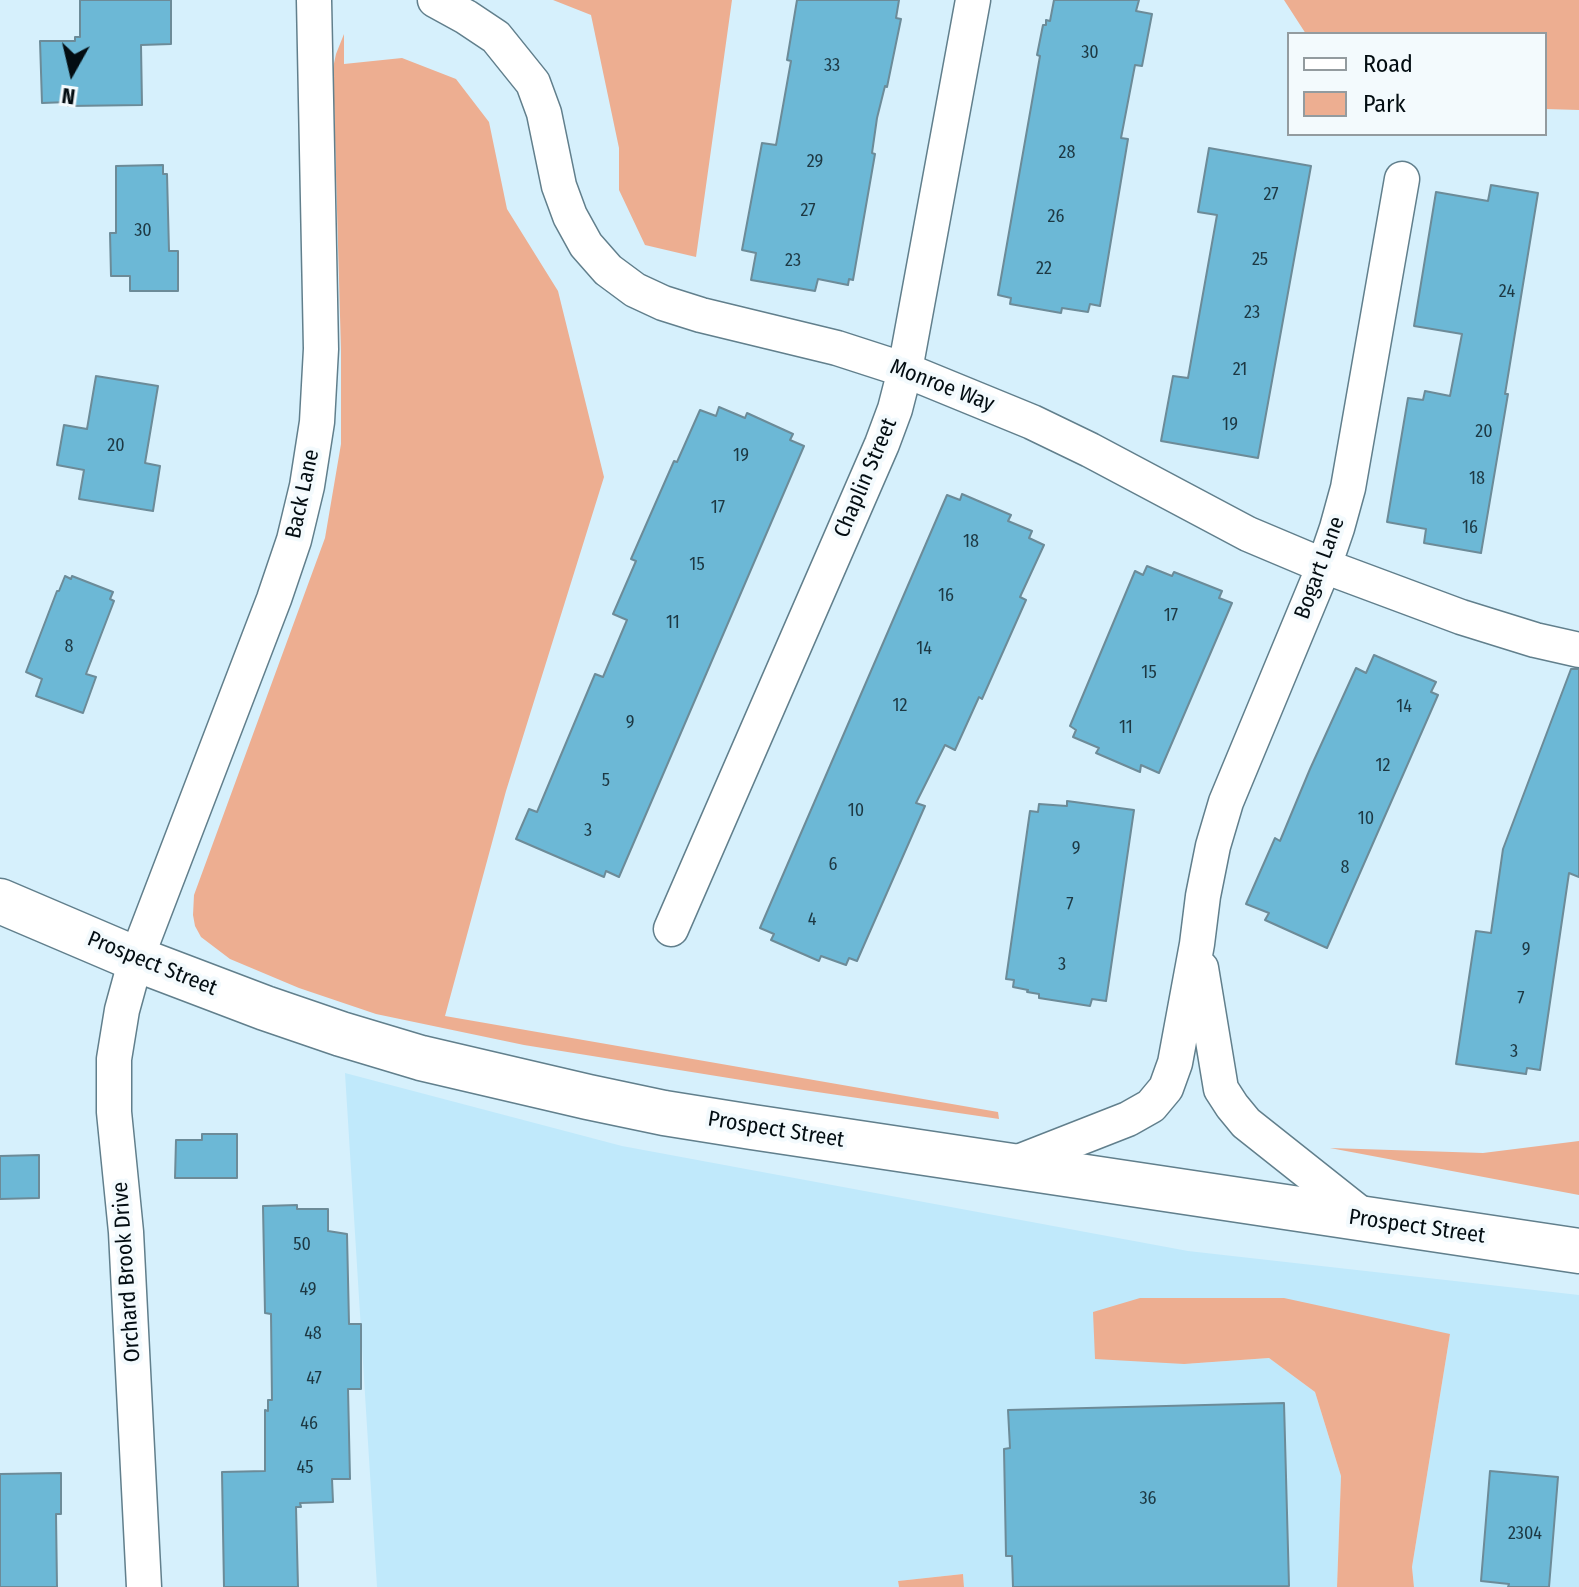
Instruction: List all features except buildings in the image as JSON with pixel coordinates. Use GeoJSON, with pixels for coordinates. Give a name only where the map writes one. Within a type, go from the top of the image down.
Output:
{"type":"FeatureCollection","features":[{"type":"Feature","properties":{"kind":"main road","name":"Prospect Street"},"geometry":{"type":"LineString","coordinates":[[0,901],[136,959],[265,1008],[421,1058],[502,1078],[664,1113],[1579,1251]]}},
{"type":"Feature","properties":{"kind":"street","name":"Back Lane"},"geometry":{"type":"LineString","coordinates":[[136,959],[274,599],[294,540],[307,486],[317,422],[321,349],[314,0]]}},
{"type":"Feature","properties":{"kind":"street","name":"Monroe Way"},"geometry":{"type":"LineString","coordinates":[[435,0],[496,37],[533,83],[544,113],[559,186],[570,216],[586,245],[608,270],[635,290],[701,315],[837,348],[905,370],[1032,422],[1248,534],[1324,566],[1461,617],[1579,650]]}},
{"type":"Feature","properties":{"kind":"street","name":"Chaplin Street"},"geometry":{"type":"LineString","coordinates":[[671,929],[895,409],[905,370],[973,0]]}},
{"type":"Feature","properties":{"kind":"street","name":"Bogart Lane"},"geometry":{"type":"LineString","coordinates":[[1008,1166],[1128,1119],[1151,1106],[1166,1088],[1175,1063],[1213,846],[1226,802],[1324,566],[1348,488],[1402,179]]}},
{"type":"Feature","properties":{"kind":"street","name":"Bogart Lane"},"geometry":{"type":"LineString","coordinates":[[1197,944],[1221,1089],[1246,1123],[1367,1220]]}},
{"type":"Feature","properties":{"kind":"street","name":"Orchard Brook Drive"},"geometry":{"type":"LineString","coordinates":[[136,959],[122,1010],[114,1059],[114,1112],[126,1232],[144,1587]]}},
{"type":"Feature","properties":{"kind":"shaded area"},"geometry":{"type":"Polygon","coordinates":[[[345,1073],[622,1146],[1188,1251],[1579,1295],[1579,1587],[1414,1587],[1412,1567],[1450,1334],[1184,1364],[1269,1358],[1315,1392],[1341,1476],[1337,1587],[964,1587],[963,1574],[898,1581],[899,1587],[377,1587],[345,1073]]]}},
{"type":"Feature","properties":{"kind":"green space"},"geometry":{"type":"Polygon","coordinates":[[[553,0],[732,0],[696,257],[645,245],[619,190],[619,148],[591,15],[553,0]]]}},
{"type":"Feature","properties":{"kind":"green space"},"geometry":{"type":"Polygon","coordinates":[[[1284,0],[1579,0],[1579,110],[1547,109],[1547,32],[1305,32],[1284,0]]]}},
{"type":"Feature","properties":{"kind":"green space"},"geometry":{"type":"Polygon","coordinates":[[[344,34],[344,64],[402,58],[456,79],[489,122],[507,209],[558,291],[604,477],[506,791],[445,1016],[998,1112],[999,1119],[524,1045],[376,1014],[299,988],[230,959],[201,937],[193,915],[194,895],[325,538],[341,444],[333,68],[344,34]]]}},
{"type":"Feature","properties":{"kind":"green space"},"geometry":{"type":"Polygon","coordinates":[[[1579,1141],[1579,1195],[1330,1148],[1483,1153],[1579,1141]]]}},
{"type":"Feature","properties":{"kind":"green space"},"geometry":{"type":"Polygon","coordinates":[[[1140,1298],[1284,1298],[1450,1334],[1412,1567],[1414,1587],[1337,1587],[1341,1476],[1315,1392],[1269,1358],[1184,1364],[1095,1359],[1093,1312],[1140,1298]]]}},
{"type":"Feature","properties":{"kind":"green space"},"geometry":{"type":"Polygon","coordinates":[[[963,1574],[964,1587],[899,1587],[898,1581],[963,1574]]]}}]}
